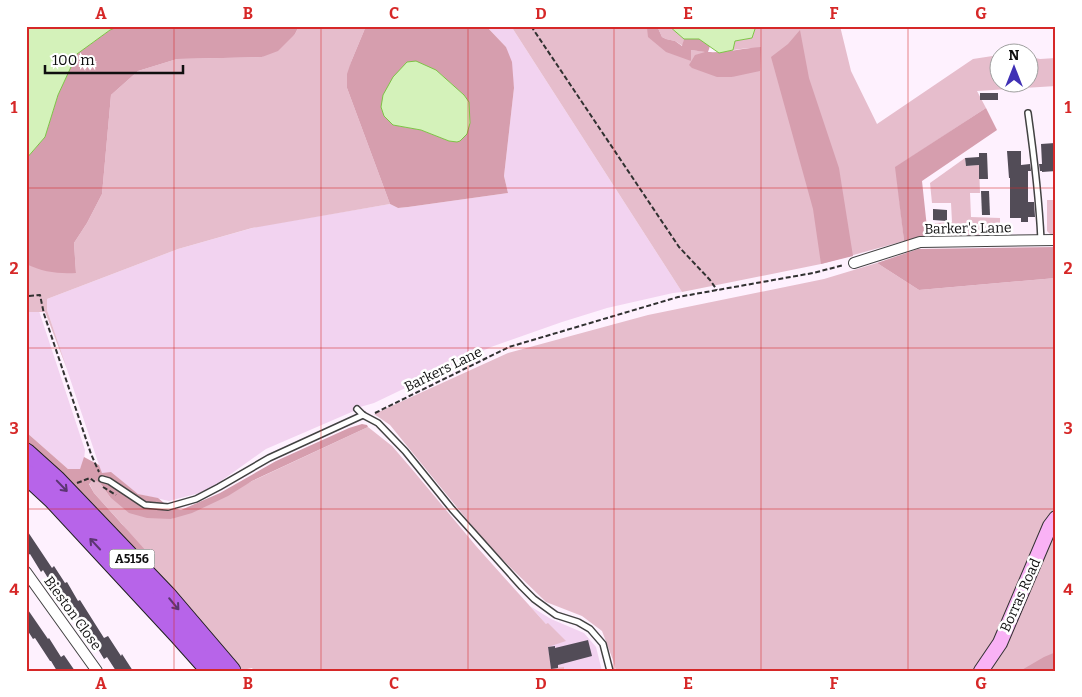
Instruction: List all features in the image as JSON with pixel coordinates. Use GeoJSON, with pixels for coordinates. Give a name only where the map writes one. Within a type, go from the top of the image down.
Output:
{"type":"FeatureCollection","features":[{"type":"Feature","properties":{"kind":"highway","name":"A5156"},"geometry":{"type":"LineString","coordinates":[[26,453],[64,487],[167,596],[230,671]]}},
{"type":"Feature","properties":{"kind":"highway","name":"A5156"},"geometry":{"type":"LineString","coordinates":[[26,474],[53,499],[211,671]]}},
{"type":"Feature","properties":{"kind":"street","name":"Barker's Lane"},"geometry":{"type":"LineString","coordinates":[[854,263],[920,242],[1056,240]]}},
{"type":"Feature","properties":{"kind":"street","name":"Borras Road"},"geometry":{"type":"LineString","coordinates":[[982,671],[1000,643],[1050,526],[1056,518]]}},
{"type":"Feature","properties":{"kind":"street","name":"Bieston Close"},"geometry":{"type":"LineString","coordinates":[[26,572],[97,671]]}},
{"type":"Feature","properties":{"kind":"lane"},"geometry":{"type":"LineString","coordinates":[[1028,113],[1035,158],[1041,240]]}},
{"type":"Feature","properties":{"kind":"lane"},"geometry":{"type":"LineString","coordinates":[[357,409],[378,423],[405,451],[452,509],[534,599],[556,615],[590,628],[603,644],[610,671]]}},
{"type":"Feature","properties":{"kind":"lane"},"geometry":{"type":"LineString","coordinates":[[102,479],[109,481],[145,505],[168,507],[196,499],[269,458],[365,416]]}},
{"type":"Feature","properties":{"kind":"path"},"geometry":{"type":"LineString","coordinates":[[531,26],[678,247],[710,280],[716,290]]}},
{"type":"Feature","properties":{"kind":"path","name":"Barkers Lane"},"geometry":{"type":"LineString","coordinates":[[365,416],[509,347],[678,297],[813,273],[854,263]]}},
{"type":"Feature","properties":{"kind":"path"},"geometry":{"type":"LineString","coordinates":[[29,296],[40,295],[44,314],[91,454],[102,479]]}},
{"type":"Feature","properties":{"kind":"path"},"geometry":{"type":"LineString","coordinates":[[64,487],[90,478],[119,497]]}},
{"type":"Feature","properties":{"kind":"shaded area"},"geometry":{"type":"Polygon","coordinates":[[[26,26],[120,26],[110,30],[77,54],[58,95],[45,137],[26,159],[26,26]]]}},
{"type":"Feature","properties":{"kind":"shaded area"},"geometry":{"type":"Polygon","coordinates":[[[120,26],[299,26],[295,34],[278,51],[262,57],[177,59],[138,71],[111,95],[102,194],[74,243],[76,273],[57,273],[38,269],[26,264],[26,159],[45,137],[58,95],[77,54],[110,30],[120,26]]]}},
{"type":"Feature","properties":{"kind":"shaded area"},"geometry":{"type":"Polygon","coordinates":[[[299,26],[366,26],[351,62],[347,88],[390,204],[252,228],[178,249],[47,299],[47,310],[67,369],[45,312],[26,312],[26,264],[76,273],[74,243],[102,194],[111,95],[138,71],[177,59],[262,57],[295,34],[299,26]]]}},
{"type":"Feature","properties":{"kind":"shaded area"},"geometry":{"type":"Polygon","coordinates":[[[366,26],[486,26],[506,47],[512,62],[514,88],[504,176],[508,193],[398,208],[390,204],[347,88],[347,74],[366,26]],[[436,70],[393,125],[421,130],[449,141],[469,102],[464,95],[436,70]]]}},
{"type":"Feature","properties":{"kind":"shaded area"},"geometry":{"type":"Polygon","coordinates":[[[486,26],[511,26],[682,292],[607,308],[491,347],[374,403],[360,407],[266,449],[207,491],[169,501],[138,494],[111,473],[102,474],[47,310],[47,299],[178,249],[260,226],[390,204],[398,208],[508,193],[504,176],[514,88],[506,47],[486,26]]]}},
{"type":"Feature","properties":{"kind":"shaded area"},"geometry":{"type":"Polygon","coordinates":[[[511,26],[655,26],[647,28],[691,61],[691,50],[707,52],[732,77],[761,48],[733,50],[735,41],[752,38],[756,26],[840,26],[851,71],[877,124],[973,59],[990,56],[990,90],[977,91],[986,108],[896,167],[904,241],[821,264],[682,292],[511,26]]]}},
{"type":"Feature","properties":{"kind":"shaded area"},"geometry":{"type":"Polygon","coordinates":[[[657,26],[669,26],[684,39],[683,46],[662,37],[657,26]]]}},
{"type":"Feature","properties":{"kind":"shaded area"},"geometry":{"type":"Polygon","coordinates":[[[657,26],[662,37],[675,41],[682,46],[684,39],[699,39],[710,46],[708,52],[761,47],[760,71],[732,77],[717,77],[692,68],[689,65],[695,55],[705,52],[691,50],[691,61],[666,52],[648,37],[647,28],[657,26]]]}},
{"type":"Feature","properties":{"kind":"shaded area"},"geometry":{"type":"Polygon","coordinates":[[[669,26],[756,26],[752,38],[735,41],[733,50],[719,53],[699,39],[684,39],[669,26]]]}},
{"type":"Feature","properties":{"kind":"shaded area"},"geometry":{"type":"Polygon","coordinates":[[[800,30],[809,78],[839,168],[853,256],[821,264],[813,209],[771,57],[788,44],[800,30]]]}},
{"type":"Feature","properties":{"kind":"shaded area"},"geometry":{"type":"Polygon","coordinates":[[[1056,58],[1056,86],[1040,87],[1040,59],[1056,58]]]}},
{"type":"Feature","properties":{"kind":"shaded area"},"geometry":{"type":"Polygon","coordinates":[[[416,61],[436,70],[464,95],[469,102],[470,123],[467,134],[460,141],[449,141],[421,130],[393,125],[384,116],[381,107],[383,95],[393,77],[407,62],[416,61]]]}},
{"type":"Feature","properties":{"kind":"shaded area"},"geometry":{"type":"Polygon","coordinates":[[[986,108],[997,130],[922,181],[928,237],[904,241],[895,167],[986,108]]]}},
{"type":"Feature","properties":{"kind":"shaded area"},"geometry":{"type":"Polygon","coordinates":[[[965,158],[966,166],[979,165],[980,193],[970,193],[971,217],[1000,218],[999,238],[939,239],[936,234],[935,223],[952,222],[951,203],[932,203],[930,183],[965,158]]]}},
{"type":"Feature","properties":{"kind":"shaded area"},"geometry":{"type":"Polygon","coordinates":[[[1047,200],[1056,200],[1056,238],[1047,231],[1047,200]]]}},
{"type":"Feature","properties":{"kind":"shaded area"},"geometry":{"type":"Polygon","coordinates":[[[1056,247],[1056,278],[919,290],[877,263],[918,249],[1056,247]]]}},
{"type":"Feature","properties":{"kind":"shaded area"},"geometry":{"type":"Polygon","coordinates":[[[877,263],[919,290],[1056,278],[1056,505],[1043,525],[997,639],[976,671],[616,671],[602,631],[582,616],[546,602],[486,543],[390,425],[374,414],[508,353],[648,315],[824,279],[877,263]]]}},
{"type":"Feature","properties":{"kind":"shaded area"},"geometry":{"type":"Polygon","coordinates":[[[39,311],[85,450],[84,460],[80,469],[68,469],[26,432],[26,312],[39,311]]]}},
{"type":"Feature","properties":{"kind":"shaded area"},"geometry":{"type":"Polygon","coordinates":[[[362,424],[368,427],[252,481],[228,496],[192,513],[171,519],[147,518],[129,513],[110,497],[100,483],[93,479],[89,484],[94,493],[147,552],[146,556],[26,447],[26,432],[68,469],[80,469],[84,457],[99,465],[102,473],[111,472],[138,494],[158,498],[170,508],[181,510],[220,493],[276,461],[362,424]]]}},
{"type":"Feature","properties":{"kind":"shaded area"},"geometry":{"type":"Polygon","coordinates":[[[368,427],[392,446],[476,546],[546,624],[548,623],[566,641],[548,647],[551,668],[564,667],[564,671],[254,671],[252,668],[237,671],[85,500],[146,556],[122,524],[94,493],[89,483],[94,479],[100,483],[110,497],[171,519],[368,427]]]}},
{"type":"Feature","properties":{"kind":"shaded area"},"geometry":{"type":"Polygon","coordinates":[[[1056,539],[1056,671],[989,671],[1051,540],[1056,539]]]}},
{"type":"Feature","properties":{"kind":"shaded area"},"geometry":{"type":"Polygon","coordinates":[[[530,606],[551,619],[584,633],[596,647],[602,671],[564,671],[564,667],[537,671],[546,624],[530,606]]]}},
{"type":"Feature","properties":{"kind":"shaded area"},"geometry":{"type":"Polygon","coordinates":[[[1056,652],[1056,671],[1020,671],[1044,657],[1056,652]]]}},
{"type":"Feature","properties":{"kind":"building"},"geometry":{"type":"Polygon","coordinates":[[[980,93],[998,93],[998,100],[980,100],[980,93]]]}},
{"type":"Feature","properties":{"kind":"building"},"geometry":{"type":"Polygon","coordinates":[[[1055,143],[1056,171],[1042,172],[1040,171],[1039,164],[1042,164],[1041,144],[1055,143]]]}},
{"type":"Feature","properties":{"kind":"building"},"geometry":{"type":"Polygon","coordinates":[[[1007,151],[1021,151],[1021,165],[1030,164],[1031,171],[1028,171],[1028,202],[1034,202],[1035,217],[1028,217],[1028,222],[1021,222],[1021,218],[1010,218],[1010,178],[1007,151]]]}},
{"type":"Feature","properties":{"kind":"building"},"geometry":{"type":"Polygon","coordinates":[[[979,153],[987,153],[988,179],[979,179],[979,165],[966,166],[965,158],[979,157],[979,153]]]}},
{"type":"Feature","properties":{"kind":"building"},"geometry":{"type":"Polygon","coordinates":[[[981,191],[989,191],[990,215],[982,215],[981,191]]]}},
{"type":"Feature","properties":{"kind":"building"},"geometry":{"type":"Polygon","coordinates":[[[933,209],[947,210],[947,221],[933,220],[933,209]]]}},
{"type":"Feature","properties":{"kind":"building"},"geometry":{"type":"Polygon","coordinates":[[[26,529],[52,568],[54,566],[65,583],[67,582],[78,601],[80,600],[104,638],[108,636],[133,671],[116,671],[107,657],[104,659],[95,644],[93,645],[56,587],[54,588],[43,570],[41,572],[30,554],[26,556],[26,529]]]}},
{"type":"Feature","properties":{"kind":"building"},"geometry":{"type":"Polygon","coordinates":[[[26,607],[61,657],[64,655],[75,671],[57,671],[26,628],[26,607]]]}},
{"type":"Feature","properties":{"kind":"building"},"geometry":{"type":"Polygon","coordinates":[[[588,640],[592,656],[558,665],[558,668],[551,669],[548,647],[555,646],[555,648],[588,640]]]}}]}
